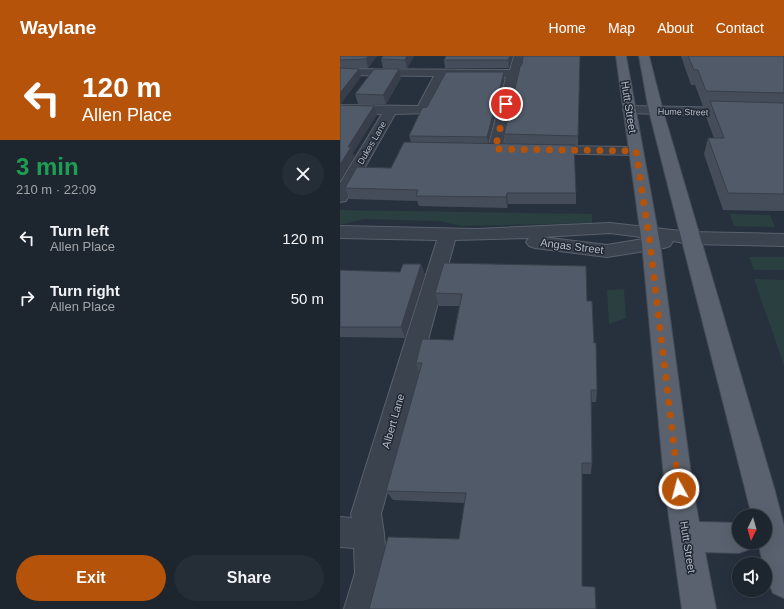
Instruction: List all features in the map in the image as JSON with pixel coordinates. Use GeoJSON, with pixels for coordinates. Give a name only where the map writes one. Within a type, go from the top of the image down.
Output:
{"type":"FeatureCollection","features":[{"type":"Feature","properties":{"kind":"main road","name":"Hutt Street"},"geometry":{"type":"LineString","coordinates":[[621,56],[650,239],[679,489],[699,609]]}},
{"type":"Feature","properties":{"kind":"main road"},"geometry":{"type":"LineString","coordinates":[[644,56],[656,111],[760,488],[763,509]]}},
{"type":"Feature","properties":{"kind":"main road"},"geometry":{"type":"LineString","coordinates":[[687,537],[732,538]]}},
{"type":"Feature","properties":{"kind":"main road"},"geometry":{"type":"LineString","coordinates":[[772,549],[784,582]]}},
{"type":"Feature","properties":{"kind":"street"},"geometry":{"type":"LineString","coordinates":[[495,149],[513,74],[515,72],[519,56]]}},
{"type":"Feature","properties":{"kind":"street"},"geometry":{"type":"LineString","coordinates":[[364,84],[380,61]]}},
{"type":"Feature","properties":{"kind":"street"},"geometry":{"type":"LineString","coordinates":[[340,72],[513,74]]}},
{"type":"Feature","properties":{"kind":"street","name":"Dukes Lane"},"geometry":{"type":"LineString","coordinates":[[343,109],[422,110],[442,73]]}},
{"type":"Feature","properties":{"kind":"street"},"geometry":{"type":"LineString","coordinates":[[343,109],[355,97]]}},
{"type":"Feature","properties":{"kind":"street","name":"Dukes Lane"},"geometry":{"type":"LineString","coordinates":[[340,197],[391,110]]}},
{"type":"Feature","properties":{"kind":"street","name":"Hume Street"},"geometry":{"type":"LineString","coordinates":[[630,110],[784,113]]}},
{"type":"Feature","properties":{"kind":"street"},"geometry":{"type":"LineString","coordinates":[[480,149],[511,149]]}},
{"type":"Feature","properties":{"kind":"street"},"geometry":{"type":"LineString","coordinates":[[535,149],[636,151]]}},
{"type":"Feature","properties":{"kind":"street","name":"Angas Street"},"geometry":{"type":"LineString","coordinates":[[340,232],[476,235],[607,251],[650,239],[690,238],[784,240]]}},
{"type":"Feature","properties":{"kind":"street","name":"Albert Lane"},"geometry":{"type":"LineString","coordinates":[[361,609],[371,573],[370,534],[366,514],[448,234]]}},
{"type":"Feature","properties":{"kind":"street"},"geometry":{"type":"LineString","coordinates":[[340,532],[370,534]]}},
{"type":"Feature","properties":{"kind":"green space"},"geometry":{"type":"Polygon","coordinates":[[[340,210],[592,214],[592,223],[461,226],[439,221],[364,219],[340,224],[340,210]]]}},
{"type":"Feature","properties":{"kind":"green space"},"geometry":{"type":"Polygon","coordinates":[[[730,214],[770,215],[775,227],[734,226],[730,214]]]}},
{"type":"Feature","properties":{"kind":"green space"},"geometry":{"type":"Polygon","coordinates":[[[749,257],[784,257],[784,270],[754,270],[749,257]]]}},
{"type":"Feature","properties":{"kind":"green space"},"geometry":{"type":"Polygon","coordinates":[[[754,279],[784,280],[784,365],[754,279]]]}},
{"type":"Feature","properties":{"kind":"green space"},"geometry":{"type":"Polygon","coordinates":[[[624,289],[626,318],[609,324],[607,290],[624,289]]]}},
{"type":"Feature","properties":{"kind":"building"},"geometry":{"type":"Polygon","coordinates":[[[340,56],[368,56],[366,59],[340,60],[340,56]]]}},
{"type":"Feature","properties":{"kind":"building"},"geometry":{"type":"Polygon","coordinates":[[[383,56],[407,56],[405,60],[381,59],[383,56]]]}},
{"type":"Feature","properties":{"kind":"building"},"geometry":{"type":"Polygon","coordinates":[[[446,56],[510,56],[508,60],[444,60],[446,56]]]}},
{"type":"Feature","properties":{"kind":"building"},"geometry":{"type":"Polygon","coordinates":[[[523,56],[580,56],[578,136],[504,134],[523,56]]]}},
{"type":"Feature","properties":{"kind":"building"},"geometry":{"type":"Polygon","coordinates":[[[688,56],[784,56],[784,93],[706,91],[698,70],[694,70],[688,56]]]}},
{"type":"Feature","properties":{"kind":"building"},"geometry":{"type":"Polygon","coordinates":[[[340,68],[359,69],[340,93],[340,68]]]}},
{"type":"Feature","properties":{"kind":"building"},"geometry":{"type":"Polygon","coordinates":[[[374,69],[399,69],[383,95],[355,94],[374,69]]]}},
{"type":"Feature","properties":{"kind":"building"},"geometry":{"type":"Polygon","coordinates":[[[446,72],[504,72],[487,137],[409,136],[422,108],[427,107],[446,72]]]}},
{"type":"Feature","properties":{"kind":"building"},"geometry":{"type":"Polygon","coordinates":[[[710,101],[784,103],[784,194],[728,193],[708,138],[724,138],[710,101]]]}},
{"type":"Feature","properties":{"kind":"building"},"geometry":{"type":"Polygon","coordinates":[[[340,105],[374,106],[348,147],[351,147],[340,165],[340,105]]]}},
{"type":"Feature","properties":{"kind":"building"},"geometry":{"type":"Polygon","coordinates":[[[404,142],[574,145],[576,193],[507,193],[506,197],[416,196],[418,190],[345,188],[357,167],[391,168],[404,142]]]}},
{"type":"Feature","properties":{"kind":"building"},"geometry":{"type":"Polygon","coordinates":[[[444,263],[586,266],[587,301],[592,301],[594,343],[596,343],[597,390],[591,390],[592,463],[582,463],[582,586],[595,587],[596,609],[369,609],[388,537],[459,539],[466,493],[386,491],[422,363],[416,363],[422,339],[453,340],[462,294],[435,293],[444,263]]]}},
{"type":"Feature","properties":{"kind":"building"},"geometry":{"type":"Polygon","coordinates":[[[403,264],[421,264],[401,327],[340,327],[340,270],[400,272],[403,264]]]}},
{"type":"Feature","properties":{"kind":"route"},"geometry":{"type":"LineString","coordinates":[[506,104],[495,149],[636,151],[650,244],[679,489]]}}]}
